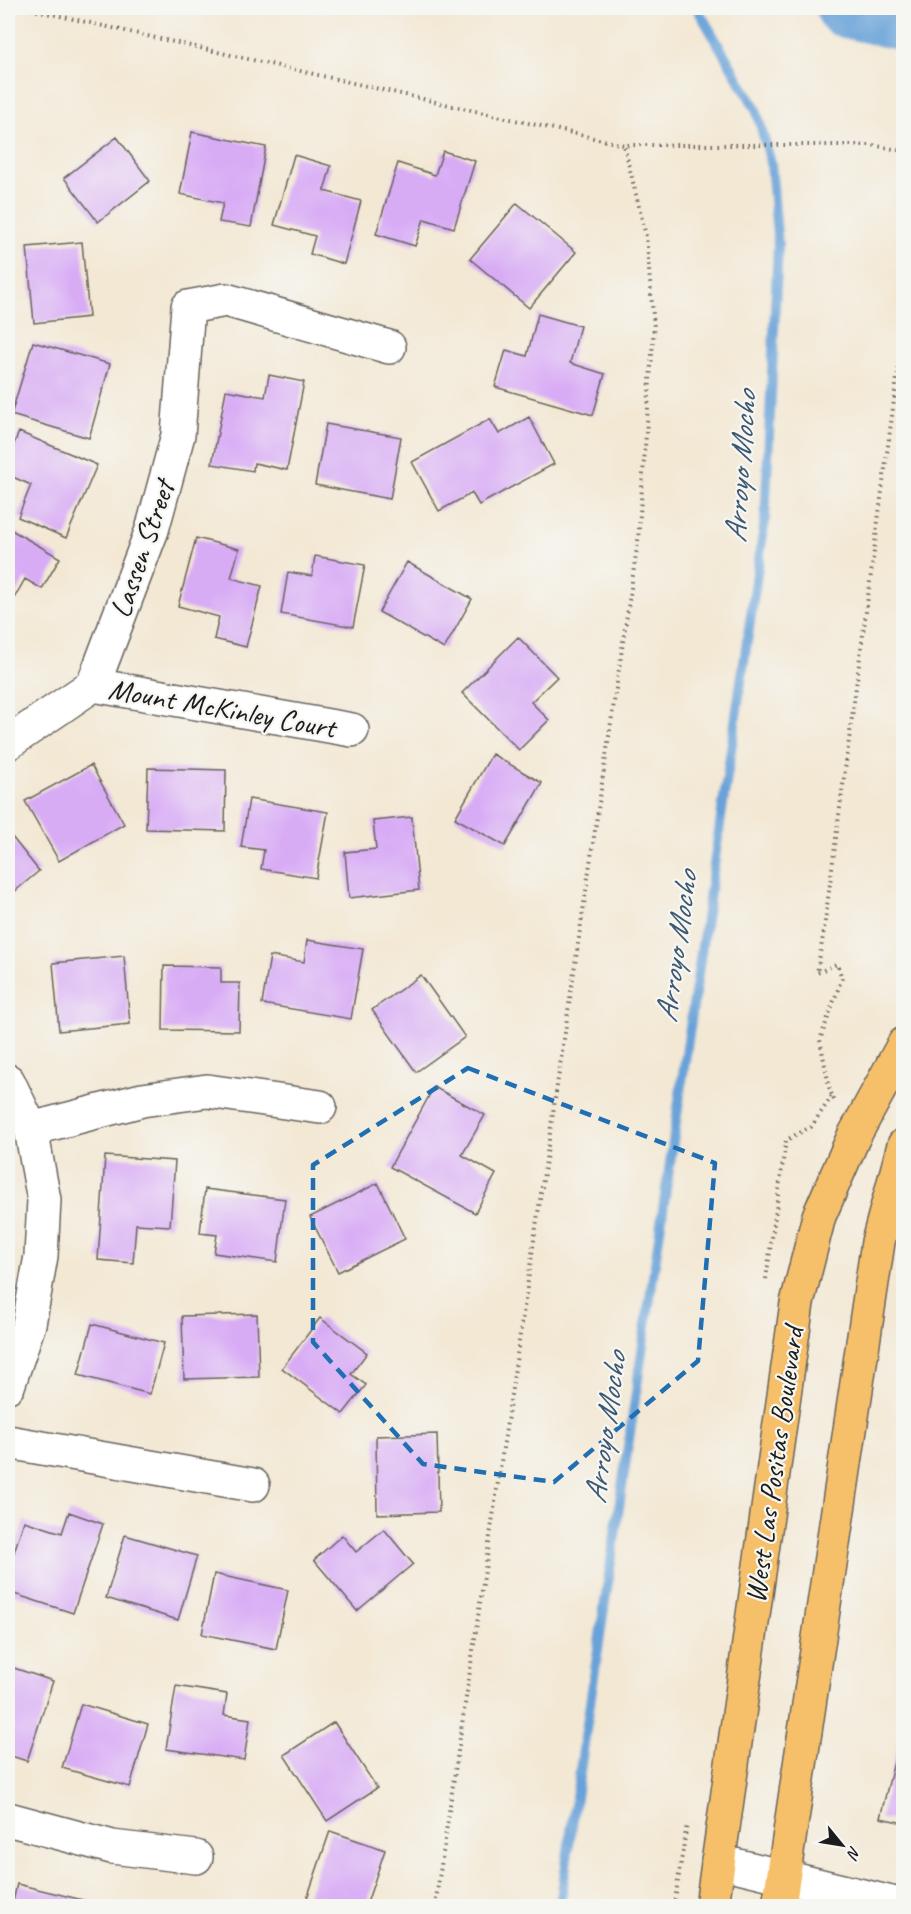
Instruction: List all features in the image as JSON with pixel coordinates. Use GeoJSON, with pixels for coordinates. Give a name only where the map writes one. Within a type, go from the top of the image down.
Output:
{"type":"FeatureCollection","features":[{"type":"Feature","properties":{"kind":"main road","name":"West Las Positas Boulevard"},"geometry":{"type":"LineString","coordinates":[[712,1906],[797,1303],[819,1216],[854,1136],[903,1044]]}},
{"type":"Feature","properties":{"kind":"main road"},"geometry":{"type":"LineString","coordinates":[[781,1891],[878,1242],[903,1145]]}},
{"type":"Feature","properties":{"kind":"street","name":"Lassen Street"},"geometry":{"type":"LineString","coordinates":[[93,685],[153,530],[178,435],[188,307],[226,300],[389,347]]}},
{"type":"Feature","properties":{"kind":"street","name":"Mount McKinley Court"},"geometry":{"type":"LineString","coordinates":[[93,685],[352,730]]}},
{"type":"Feature","properties":{"kind":"street"},"geometry":{"type":"LineString","coordinates":[[8,743],[93,685]]}},
{"type":"Feature","properties":{"kind":"street"},"geometry":{"type":"LineString","coordinates":[[8,1081],[31,1129],[44,1200],[41,1256],[28,1324],[8,1386]]}},
{"type":"Feature","properties":{"kind":"street"},"geometry":{"type":"LineString","coordinates":[[31,1129],[142,1101],[207,1091],[320,1107]]}},
{"type":"Feature","properties":{"kind":"street"},"geometry":{"type":"LineString","coordinates":[[8,1442],[253,1485]]}},
{"type":"Feature","properties":{"kind":"street"},"geometry":{"type":"LineString","coordinates":[[8,1819],[112,1847],[196,1857]]}},
{"type":"Feature","properties":{"kind":"street"},"geometry":{"type":"LineString","coordinates":[[718,1861],[781,1891],[903,1906]]}},
{"type":"Feature","properties":{"kind":"path"},"geometry":{"type":"LineString","coordinates":[[25,8],[624,145],[872,145],[903,151]]}},
{"type":"Feature","properties":{"kind":"path"},"geometry":{"type":"LineString","coordinates":[[435,1906],[638,541],[654,327],[646,236],[624,145]]}},
{"type":"Feature","properties":{"kind":"path"},"geometry":{"type":"LineString","coordinates":[[854,1136],[830,1091],[820,1040],[842,978],[837,964],[817,973],[903,325]]}},
{"type":"Feature","properties":{"kind":"highlighted area"},"geometry":{"type":"Polygon","coordinates":[[[468,1068],[715,1163],[698,1361],[554,1482],[423,1464],[313,1342],[313,1165],[468,1068]]]}},
{"type":"Feature","properties":{"kind":"building"},"geometry":{"type":"Polygon","coordinates":[[[192,132],[266,147],[251,227],[219,222],[223,203],[180,194],[192,132]]]}},
{"type":"Feature","properties":{"kind":"building"},"geometry":{"type":"Polygon","coordinates":[[[117,137],[150,181],[98,222],[64,178],[117,137]]]}},
{"type":"Feature","properties":{"kind":"building"},"geometry":{"type":"Polygon","coordinates":[[[443,151],[475,161],[454,228],[424,219],[415,246],[376,234],[398,163],[435,175],[443,151]]]}},
{"type":"Feature","properties":{"kind":"building"},"geometry":{"type":"Polygon","coordinates":[[[294,155],[331,166],[324,191],[361,201],[344,264],[310,254],[315,236],[274,225],[294,155]]]}},
{"type":"Feature","properties":{"kind":"building"},"geometry":{"type":"Polygon","coordinates":[[[517,203],[576,252],[529,308],[470,259],[517,203]]]}},
{"type":"Feature","properties":{"kind":"building"},"geometry":{"type":"Polygon","coordinates":[[[82,242],[89,317],[34,323],[27,247],[82,242]]]}},
{"type":"Feature","properties":{"kind":"building"},"geometry":{"type":"Polygon","coordinates":[[[538,314],[580,326],[570,363],[605,374],[593,415],[495,387],[506,350],[527,356],[538,314]]]}},
{"type":"Feature","properties":{"kind":"building"},"geometry":{"type":"Polygon","coordinates":[[[33,342],[110,364],[89,438],[11,415],[33,342]]]}},
{"type":"Feature","properties":{"kind":"building"},"geometry":{"type":"Polygon","coordinates":[[[269,375],[304,382],[287,470],[254,463],[253,471],[212,464],[226,390],[265,397],[269,375]]]}},
{"type":"Feature","properties":{"kind":"building"},"geometry":{"type":"Polygon","coordinates":[[[529,417],[554,464],[479,505],[472,493],[439,511],[412,462],[490,419],[499,434],[529,417]]]}},
{"type":"Feature","properties":{"kind":"building"},"geometry":{"type":"Polygon","coordinates":[[[326,424],[401,437],[390,499],[315,485],[326,424]]]}},
{"type":"Feature","properties":{"kind":"building"},"geometry":{"type":"Polygon","coordinates":[[[19,432],[97,465],[66,538],[18,517],[31,485],[8,475],[8,458],[19,432]]]}},
{"type":"Feature","properties":{"kind":"building"},"geometry":{"type":"Polygon","coordinates":[[[8,528],[60,558],[42,589],[25,579],[8,609],[8,528]]]}},
{"type":"Feature","properties":{"kind":"building"},"geometry":{"type":"Polygon","coordinates":[[[196,538],[239,549],[231,578],[262,586],[246,647],[214,639],[219,617],[178,606],[196,538]]]}},
{"type":"Feature","properties":{"kind":"building"},"geometry":{"type":"Polygon","coordinates":[[[315,556],[365,565],[353,627],[281,614],[288,572],[312,576],[315,556]]]}},
{"type":"Feature","properties":{"kind":"building"},"geometry":{"type":"Polygon","coordinates":[[[407,562],[472,599],[444,649],[379,612],[407,562]]]}},
{"type":"Feature","properties":{"kind":"building"},"geometry":{"type":"Polygon","coordinates":[[[518,637],[557,677],[531,702],[549,720],[519,750],[462,693],[518,637]]]}},
{"type":"Feature","properties":{"kind":"building"},"geometry":{"type":"Polygon","coordinates":[[[492,754],[542,783],[505,846],[455,818],[492,754]]]}},
{"type":"Feature","properties":{"kind":"building"},"geometry":{"type":"Polygon","coordinates":[[[91,765],[124,824],[59,861],[25,801],[91,765]]]}},
{"type":"Feature","properties":{"kind":"building"},"geometry":{"type":"Polygon","coordinates":[[[148,768],[226,770],[225,831],[146,829],[148,768]]]}},
{"type":"Feature","properties":{"kind":"building"},"geometry":{"type":"Polygon","coordinates":[[[249,799],[328,812],[316,878],[261,869],[264,850],[241,847],[249,799]]]}},
{"type":"Feature","properties":{"kind":"building"},"geometry":{"type":"Polygon","coordinates":[[[412,817],[419,890],[349,898],[345,852],[376,849],[373,821],[412,817]]]}},
{"type":"Feature","properties":{"kind":"building"},"geometry":{"type":"Polygon","coordinates":[[[8,832],[39,871],[8,897],[8,832]]]}},
{"type":"Feature","properties":{"kind":"building"},"geometry":{"type":"Polygon","coordinates":[[[307,940],[363,949],[351,1019],[262,1004],[270,956],[304,962],[307,940]]]}},
{"type":"Feature","properties":{"kind":"building"},"geometry":{"type":"Polygon","coordinates":[[[124,956],[130,1024],[59,1031],[53,963],[124,956]]]}},
{"type":"Feature","properties":{"kind":"building"},"geometry":{"type":"Polygon","coordinates":[[[164,966],[221,967],[221,983],[240,983],[239,1031],[163,1030],[164,966]]]}},
{"type":"Feature","properties":{"kind":"building"},"geometry":{"type":"Polygon","coordinates":[[[421,975],[465,1037],[416,1072],[372,1010],[421,975]]]}},
{"type":"Feature","properties":{"kind":"building"},"geometry":{"type":"Polygon","coordinates":[[[434,1087],[485,1115],[462,1155],[496,1174],[475,1213],[390,1167],[434,1087]]]}},
{"type":"Feature","properties":{"kind":"building"},"geometry":{"type":"Polygon","coordinates":[[[105,1156],[175,1161],[170,1226],[136,1224],[133,1263],[98,1260],[105,1156]]]}},
{"type":"Feature","properties":{"kind":"building"},"geometry":{"type":"Polygon","coordinates":[[[378,1183],[405,1239],[338,1272],[310,1217],[378,1183]]]}},
{"type":"Feature","properties":{"kind":"building"},"geometry":{"type":"Polygon","coordinates":[[[205,1189],[285,1199],[277,1262],[214,1253],[217,1235],[200,1233],[205,1189]]]}},
{"type":"Feature","properties":{"kind":"building"},"geometry":{"type":"Polygon","coordinates":[[[257,1314],[259,1377],[184,1379],[182,1316],[257,1314]]]}},
{"type":"Feature","properties":{"kind":"building"},"geometry":{"type":"Polygon","coordinates":[[[320,1318],[367,1353],[351,1374],[366,1385],[343,1414],[282,1368],[320,1318]]]}},
{"type":"Feature","properties":{"kind":"building"},"geometry":{"type":"Polygon","coordinates":[[[92,1324],[164,1343],[150,1394],[78,1375],[92,1324]]]}},
{"type":"Feature","properties":{"kind":"building"},"geometry":{"type":"Polygon","coordinates":[[[437,1434],[439,1512],[377,1514],[376,1436],[437,1434]]]}},
{"type":"Feature","properties":{"kind":"building"},"geometry":{"type":"Polygon","coordinates":[[[69,1512],[103,1524],[73,1613],[8,1592],[8,1571],[24,1521],[62,1533],[69,1512]]]}},
{"type":"Feature","properties":{"kind":"building"},"geometry":{"type":"Polygon","coordinates":[[[384,1529],[413,1564],[357,1611],[314,1560],[342,1535],[356,1552],[384,1529]]]}},
{"type":"Feature","properties":{"kind":"building"},"geometry":{"type":"Polygon","coordinates":[[[125,1535],[197,1556],[178,1620],[106,1598],[125,1535]]]}},
{"type":"Feature","properties":{"kind":"building"},"geometry":{"type":"Polygon","coordinates":[[[214,1574],[288,1590],[276,1649],[202,1634],[214,1574]]]}},
{"type":"Feature","properties":{"kind":"building"},"geometry":{"type":"Polygon","coordinates":[[[8,1666],[53,1681],[27,1761],[8,1755],[8,1666]]]}},
{"type":"Feature","properties":{"kind":"building"},"geometry":{"type":"Polygon","coordinates":[[[176,1686],[227,1694],[224,1715],[250,1719],[244,1760],[166,1749],[176,1686]]]}},
{"type":"Feature","properties":{"kind":"building"},"geometry":{"type":"Polygon","coordinates":[[[81,1704],[148,1724],[130,1787],[62,1768],[81,1704]]]}},
{"type":"Feature","properties":{"kind":"building"},"geometry":{"type":"Polygon","coordinates":[[[334,1722],[377,1788],[327,1821],[284,1755],[334,1722]]]}},
{"type":"Feature","properties":{"kind":"building"},"geometry":{"type":"Polygon","coordinates":[[[904,1726],[904,1823],[880,1818],[904,1726]]]}},
{"type":"Feature","properties":{"kind":"building"},"geometry":{"type":"Polygon","coordinates":[[[330,1831],[385,1850],[366,1906],[305,1904],[330,1831]]]}},
{"type":"Feature","properties":{"kind":"building"},"geometry":{"type":"Polygon","coordinates":[[[17,1884],[91,1902],[90,1906],[12,1906],[17,1884]]]}},
{"type":"Feature","properties":{"kind":"waterway","name":"Arroyo Mocho"},"geometry":{"type":"LineString","coordinates":[[560,1906],[765,520],[778,246],[771,163],[756,109],[697,8]]}},
{"type":"Feature","properties":{"kind":"waterway"},"geometry":{"type":"LineString","coordinates":[[846,8],[904,21]]}}]}
